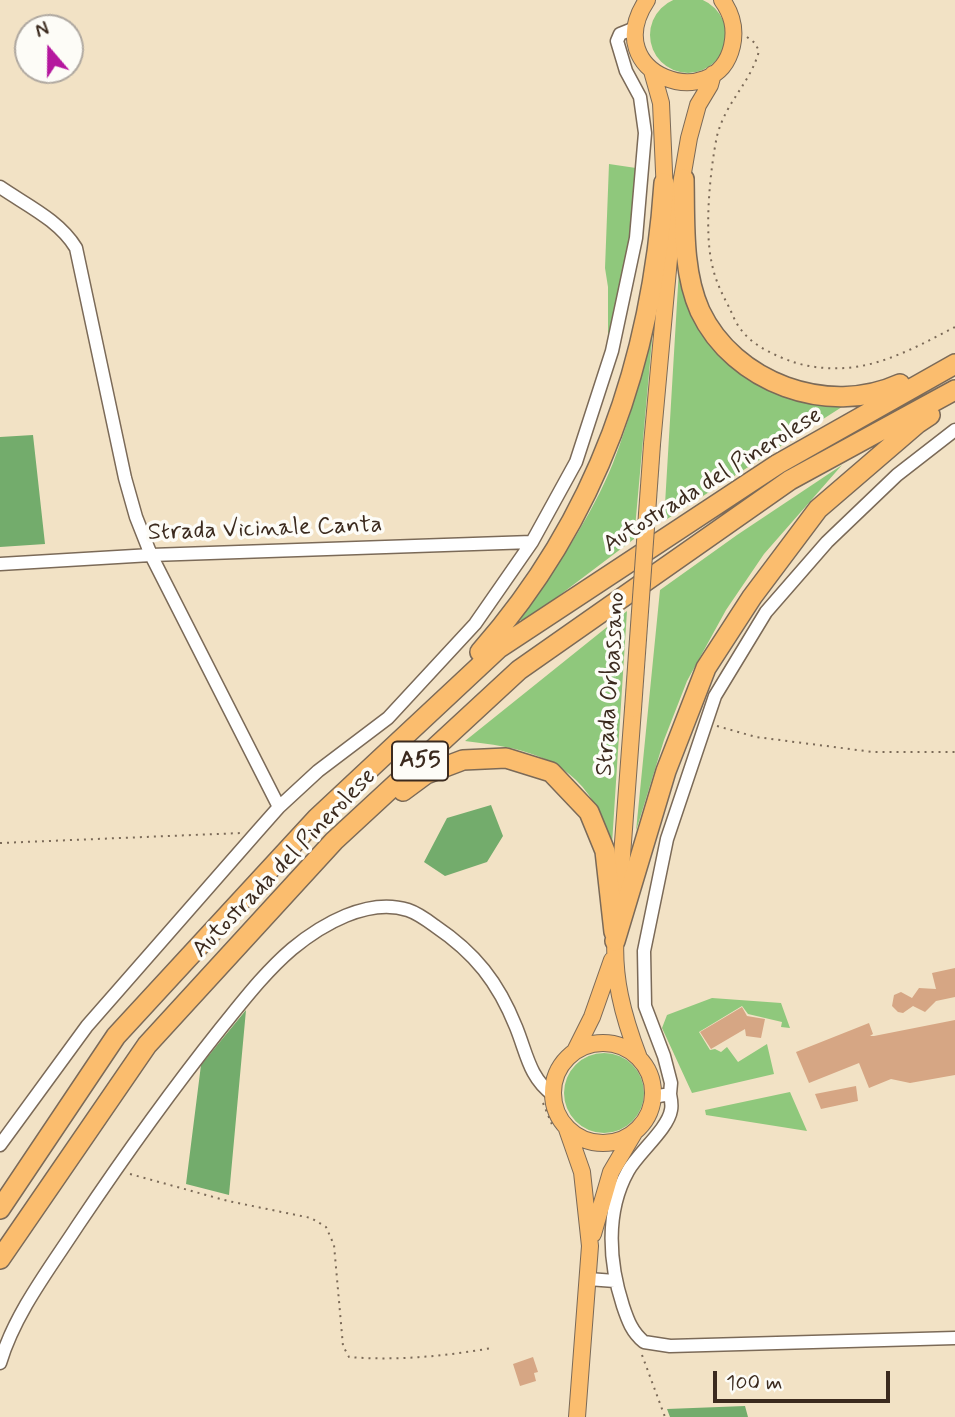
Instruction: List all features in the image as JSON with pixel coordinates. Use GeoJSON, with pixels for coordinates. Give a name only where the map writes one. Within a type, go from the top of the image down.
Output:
{"type":"FeatureCollection","features":[{"type":"Feature","properties":{"kind":"highway"},"geometry":{"type":"LineString","coordinates":[[684,179],[687,252],[691,282],[700,310],[712,331],[746,366],[767,380],[811,394],[844,397],[884,391],[955,358]]}},
{"type":"Feature","properties":{"kind":"highway"},"geometry":{"type":"LineString","coordinates":[[317,818],[460,675],[497,633],[545,567],[575,518],[592,485],[618,420],[641,343],[660,240],[664,183]]}},
{"type":"Feature","properties":{"kind":"highway","name":"Autostrada del Pinerolese"},"geometry":{"type":"LineString","coordinates":[[0,1209],[116,1036],[317,818],[499,648],[778,464],[955,364]]}},
{"type":"Feature","properties":{"kind":"highway","name":"Autostrada del Pinerolese"},"geometry":{"type":"LineString","coordinates":[[0,1259],[147,1045],[334,841],[519,670],[790,480],[955,390]]}},
{"type":"Feature","properties":{"kind":"highway"},"geometry":{"type":"LineString","coordinates":[[615,948],[666,771],[706,668],[752,597],[818,509],[918,423],[955,399]]}},
{"type":"Feature","properties":{"kind":"highway"},"geometry":{"type":"LineString","coordinates":[[334,841],[426,775],[463,760],[506,758],[551,772],[589,812],[605,851],[615,948]]}},
{"type":"Feature","properties":{"kind":"main road"},"geometry":{"type":"LineString","coordinates":[[635,28],[639,13],[647,0]]}},
{"type":"Feature","properties":{"kind":"main road"},"geometry":{"type":"LineString","coordinates":[[722,0],[733,22],[734,37]]}},
{"type":"Feature","properties":{"kind":"main road","name":"Strada Orbassano"},"geometry":{"type":"LineString","coordinates":[[635,28],[638,52],[652,71],[661,103],[670,248]]}},
{"type":"Feature","properties":{"kind":"main road","name":"Strada Orbassano"},"geometry":{"type":"LineString","coordinates":[[653,1097],[647,1069],[639,1058],[624,1016],[615,948],[652,444],[670,248],[689,138],[698,105],[713,74],[727,57],[734,37]]}},
{"type":"Feature","properties":{"kind":"main road"},"geometry":{"type":"LineString","coordinates":[[652,71],[666,79],[682,83],[698,81],[713,74]]}},
{"type":"Feature","properties":{"kind":"main road","name":"Strada Orbassano"},"geometry":{"type":"LineString","coordinates":[[552,1096],[558,1070],[575,1051],[592,1017],[615,948]]}},
{"type":"Feature","properties":{"kind":"main road"},"geometry":{"type":"LineString","coordinates":[[575,1051],[591,1044],[608,1043],[625,1048],[639,1058]]}},
{"type":"Feature","properties":{"kind":"main road"},"geometry":{"type":"LineString","coordinates":[[552,1096],[562,1133],[582,1172],[590,1246],[577,1417]]}},
{"type":"Feature","properties":{"kind":"main road"},"geometry":{"type":"LineString","coordinates":[[590,1246],[611,1172],[634,1133],[648,1117],[653,1097]]}},
{"type":"Feature","properties":{"kind":"main road"},"geometry":{"type":"LineString","coordinates":[[562,1133],[600,1144],[618,1141],[634,1133]]}},
{"type":"Feature","properties":{"kind":"street"},"geometry":{"type":"LineString","coordinates":[[0,1145],[87,1026],[256,833],[279,807],[318,771],[388,718],[415,691],[475,624],[532,542],[576,462],[612,351],[636,238],[645,134],[640,97],[619,54],[617,41],[620,34],[635,28]]}},
{"type":"Feature","properties":{"kind":"street"},"geometry":{"type":"LineString","coordinates":[[0,187],[56,224],[68,235],[76,248],[125,478],[136,517],[151,555],[279,807]]}},
{"type":"Feature","properties":{"kind":"street"},"geometry":{"type":"LineString","coordinates":[[955,430],[929,448],[863,505],[798,574],[750,637],[715,696],[667,839],[644,951],[645,1006],[671,1083],[671,1111],[666,1122],[629,1168],[617,1198],[611,1244],[615,1281],[634,1334],[644,1342],[663,1346],[955,1338]]}},
{"type":"Feature","properties":{"kind":"street","name":"Strada Vicinale Canta"},"geometry":{"type":"LineString","coordinates":[[0,564],[151,555],[532,542]]}},
{"type":"Feature","properties":{"kind":"street"},"geometry":{"type":"LineString","coordinates":[[0,1363],[16,1324],[115,1170],[184,1074],[278,962],[309,936],[335,922],[363,909],[382,906],[409,910],[423,917],[469,951],[483,966],[512,1016],[539,1084],[552,1096]]}},
{"type":"Feature","properties":{"kind":"street"},"geometry":{"type":"LineString","coordinates":[[653,1097],[670,1094]]}},
{"type":"Feature","properties":{"kind":"street"},"geometry":{"type":"LineString","coordinates":[[588,1279],[615,1281]]}},
{"type":"Feature","properties":{"kind":"path"},"geometry":{"type":"LineString","coordinates":[[734,37],[746,36],[755,43],[759,51],[753,69],[728,105],[716,139],[709,240],[716,281],[743,332],[769,352],[786,359],[820,368],[841,369],[885,359],[955,327]]}},
{"type":"Feature","properties":{"kind":"path"},"geometry":{"type":"LineString","coordinates":[[707,720],[719,727],[756,737],[822,746],[873,752],[955,752]]}},
{"type":"Feature","properties":{"kind":"path"},"geometry":{"type":"LineString","coordinates":[[0,843],[256,833]]}},
{"type":"Feature","properties":{"kind":"path"},"geometry":{"type":"LineString","coordinates":[[539,1084],[542,1100],[562,1133]]}},
{"type":"Feature","properties":{"kind":"path"},"geometry":{"type":"LineString","coordinates":[[115,1170],[228,1201],[311,1218],[326,1227],[334,1245],[343,1346],[349,1357],[372,1359],[448,1356],[492,1349]]}},
{"type":"Feature","properties":{"kind":"path"},"geometry":{"type":"LineString","coordinates":[[634,1334],[665,1417]]}},
{"type":"Feature","properties":{"kind":"green space"},"geometry":{"type":"Polygon","coordinates":[[[681,-3],[695,-3],[709,3],[720,14],[726,35],[723,50],[715,62],[695,73],[681,73],[667,67],[656,56],[650,42],[650,28],[656,14],[667,3],[681,-3]]]}},
{"type":"Feature","properties":{"kind":"green space"},"geometry":{"type":"Polygon","coordinates":[[[609,164],[636,168],[624,277],[608,340],[608,287],[605,268],[609,164]]]}},
{"type":"Feature","properties":{"kind":"green space"},"geometry":{"type":"Polygon","coordinates":[[[679,269],[723,354],[845,405],[664,521],[679,269]]]}},
{"type":"Feature","properties":{"kind":"green space"},"geometry":{"type":"Polygon","coordinates":[[[653,329],[634,539],[524,622],[520,620],[571,544],[604,483],[630,413],[653,329]]]}},
{"type":"Feature","properties":{"kind":"green space"},"geometry":{"type":"Polygon","coordinates":[[[33,435],[45,544],[0,547],[0,437],[33,435]]]}},
{"type":"Feature","properties":{"kind":"green space"},"geometry":{"type":"Polygon","coordinates":[[[842,465],[764,554],[726,610],[687,681],[664,740],[636,831],[660,590],[842,465]]]}},
{"type":"Feature","properties":{"kind":"green space"},"geometry":{"type":"Polygon","coordinates":[[[627,611],[612,844],[594,803],[583,787],[569,774],[538,756],[503,746],[465,741],[627,611]]]}},
{"type":"Feature","properties":{"kind":"green space"},"geometry":{"type":"Polygon","coordinates":[[[491,805],[503,836],[487,862],[445,876],[424,862],[447,818],[491,805]]]}},
{"type":"Feature","properties":{"kind":"green space"},"geometry":{"type":"Polygon","coordinates":[[[712,998],[781,1003],[790,1028],[781,1027],[782,1022],[748,1014],[742,1006],[699,1032],[710,1050],[721,1052],[727,1047],[738,1062],[767,1044],[774,1074],[692,1093],[662,1028],[667,1015],[712,998]]]}},
{"type":"Feature","properties":{"kind":"green space"},"geometry":{"type":"Polygon","coordinates":[[[246,1010],[229,1195],[186,1184],[201,1065],[246,1010]]]}},
{"type":"Feature","properties":{"kind":"green space"},"geometry":{"type":"Polygon","coordinates":[[[604,1053],[619,1056],[632,1065],[641,1078],[644,1093],[641,1108],[632,1121],[619,1130],[604,1133],[589,1130],[576,1121],[567,1108],[564,1093],[567,1078],[576,1065],[589,1056],[604,1053]]]}},
{"type":"Feature","properties":{"kind":"green space"},"geometry":{"type":"Polygon","coordinates":[[[790,1092],[807,1131],[706,1115],[705,1110],[790,1092]]]}},
{"type":"Feature","properties":{"kind":"green space"},"geometry":{"type":"Polygon","coordinates":[[[745,1406],[748,1417],[670,1417],[667,1409],[745,1406]]]}},
{"type":"Feature","properties":{"kind":"building"},"geometry":{"type":"Polygon","coordinates":[[[955,968],[955,997],[936,1001],[925,1012],[913,1006],[903,1013],[892,1006],[894,995],[901,992],[912,998],[919,988],[936,989],[932,973],[955,968]]]}},
{"type":"Feature","properties":{"kind":"building"},"geometry":{"type":"Polygon","coordinates":[[[742,1007],[747,1016],[765,1019],[761,1038],[746,1036],[745,1029],[711,1049],[700,1032],[742,1007]]]}},
{"type":"Feature","properties":{"kind":"building"},"geometry":{"type":"Polygon","coordinates":[[[955,1020],[955,1075],[910,1083],[891,1079],[869,1088],[859,1063],[809,1083],[796,1052],[869,1023],[873,1034],[870,1036],[874,1036],[955,1020]]]}},
{"type":"Feature","properties":{"kind":"building"},"geometry":{"type":"Polygon","coordinates":[[[856,1086],[858,1101],[821,1109],[815,1094],[856,1086]]]}},
{"type":"Feature","properties":{"kind":"building"},"geometry":{"type":"Polygon","coordinates":[[[533,1357],[538,1372],[534,1373],[536,1381],[520,1386],[513,1364],[533,1357]]]}}]}
